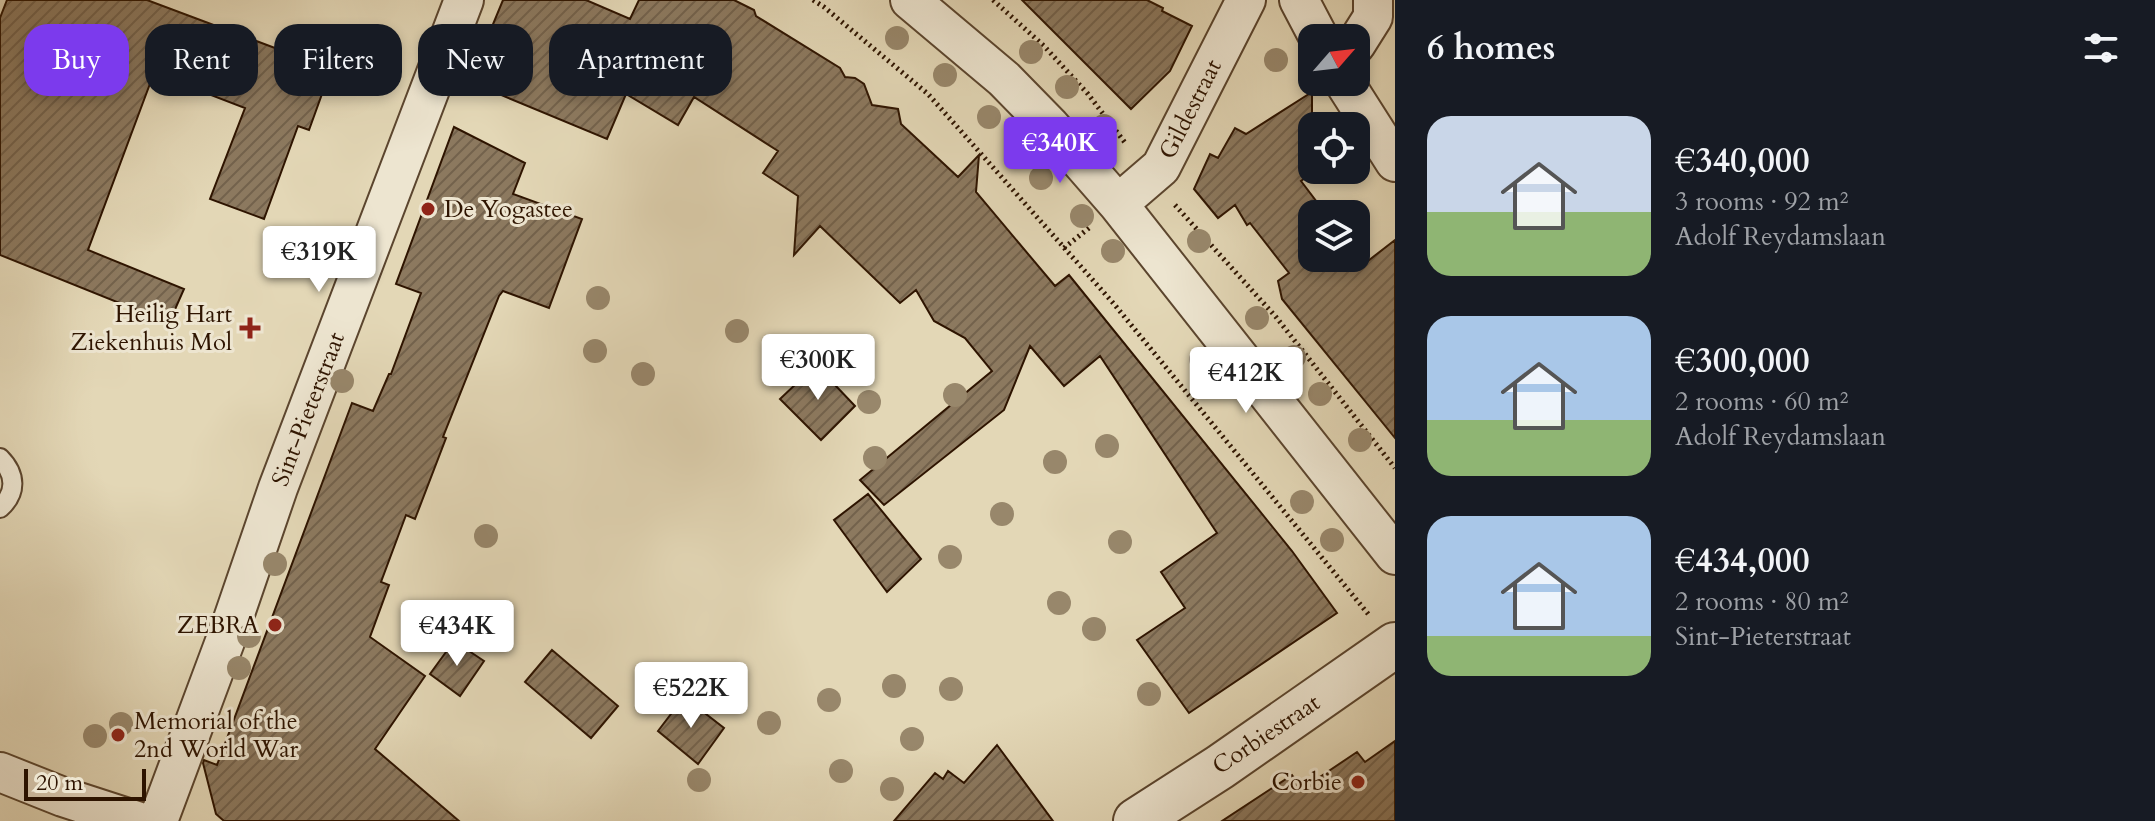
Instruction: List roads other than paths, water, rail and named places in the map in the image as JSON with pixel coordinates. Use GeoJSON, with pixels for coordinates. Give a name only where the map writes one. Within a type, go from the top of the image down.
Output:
{"type":"FeatureCollection","features":[{"type":"Feature","properties":{"kind":"street","name":"Sint-Pieterstraat"},"geometry":{"type":"LineString","coordinates":[[158,821],[278,488],[464,0]]}},
{"type":"Feature","properties":{"kind":"street"},"geometry":{"type":"LineString","coordinates":[[910,0],[1004,79],[1050,126],[1118,204],[1395,555]]}},
{"type":"Feature","properties":{"kind":"street","name":"Gildestraat"},"geometry":{"type":"LineString","coordinates":[[1118,204],[1161,167],[1246,0]]}},
{"type":"Feature","properties":{"kind":"street"},"geometry":{"type":"LineString","coordinates":[[1299,0],[1312,24]]}},
{"type":"Feature","properties":{"kind":"street"},"geometry":{"type":"LineString","coordinates":[[1369,24],[1373,17],[1373,0]]}},
{"type":"Feature","properties":{"kind":"street"},"geometry":{"type":"LineString","coordinates":[[1353,96],[1395,162]]}},
{"type":"Feature","properties":{"kind":"street","name":"Corbiestraat"},"geometry":{"type":"LineString","coordinates":[[1136,821],[1220,767],[1395,645]]}},
{"type":"Feature","properties":{"kind":"street"},"geometry":{"type":"LineString","coordinates":[[0,772],[137,821]]}},
{"type":"Feature","properties":{"kind":"lane"},"geometry":{"type":"LineString","coordinates":[[0,458],[8,467],[13,487],[10,497],[0,508]]}},
{"type":"Feature","properties":{"kind":"place","name":"De Yogastee"},"geometry":{"type":"Point","coordinates":[428,209]}},
{"type":"Feature","properties":{"kind":"place","name":"Heilig Hart Ziekenhuis Mol"},"geometry":{"type":"Point","coordinates":[250,328]}},
{"type":"Feature","properties":{"kind":"place","name":"ZEBRA"},"geometry":{"type":"Point","coordinates":[275,625]}},
{"type":"Feature","properties":{"kind":"place","name":"Memorial of the 2nd World War"},"geometry":{"type":"Point","coordinates":[118,735]}},
{"type":"Feature","properties":{"kind":"place","name":"Corbie"},"geometry":{"type":"Point","coordinates":[1358,782]}}]}
